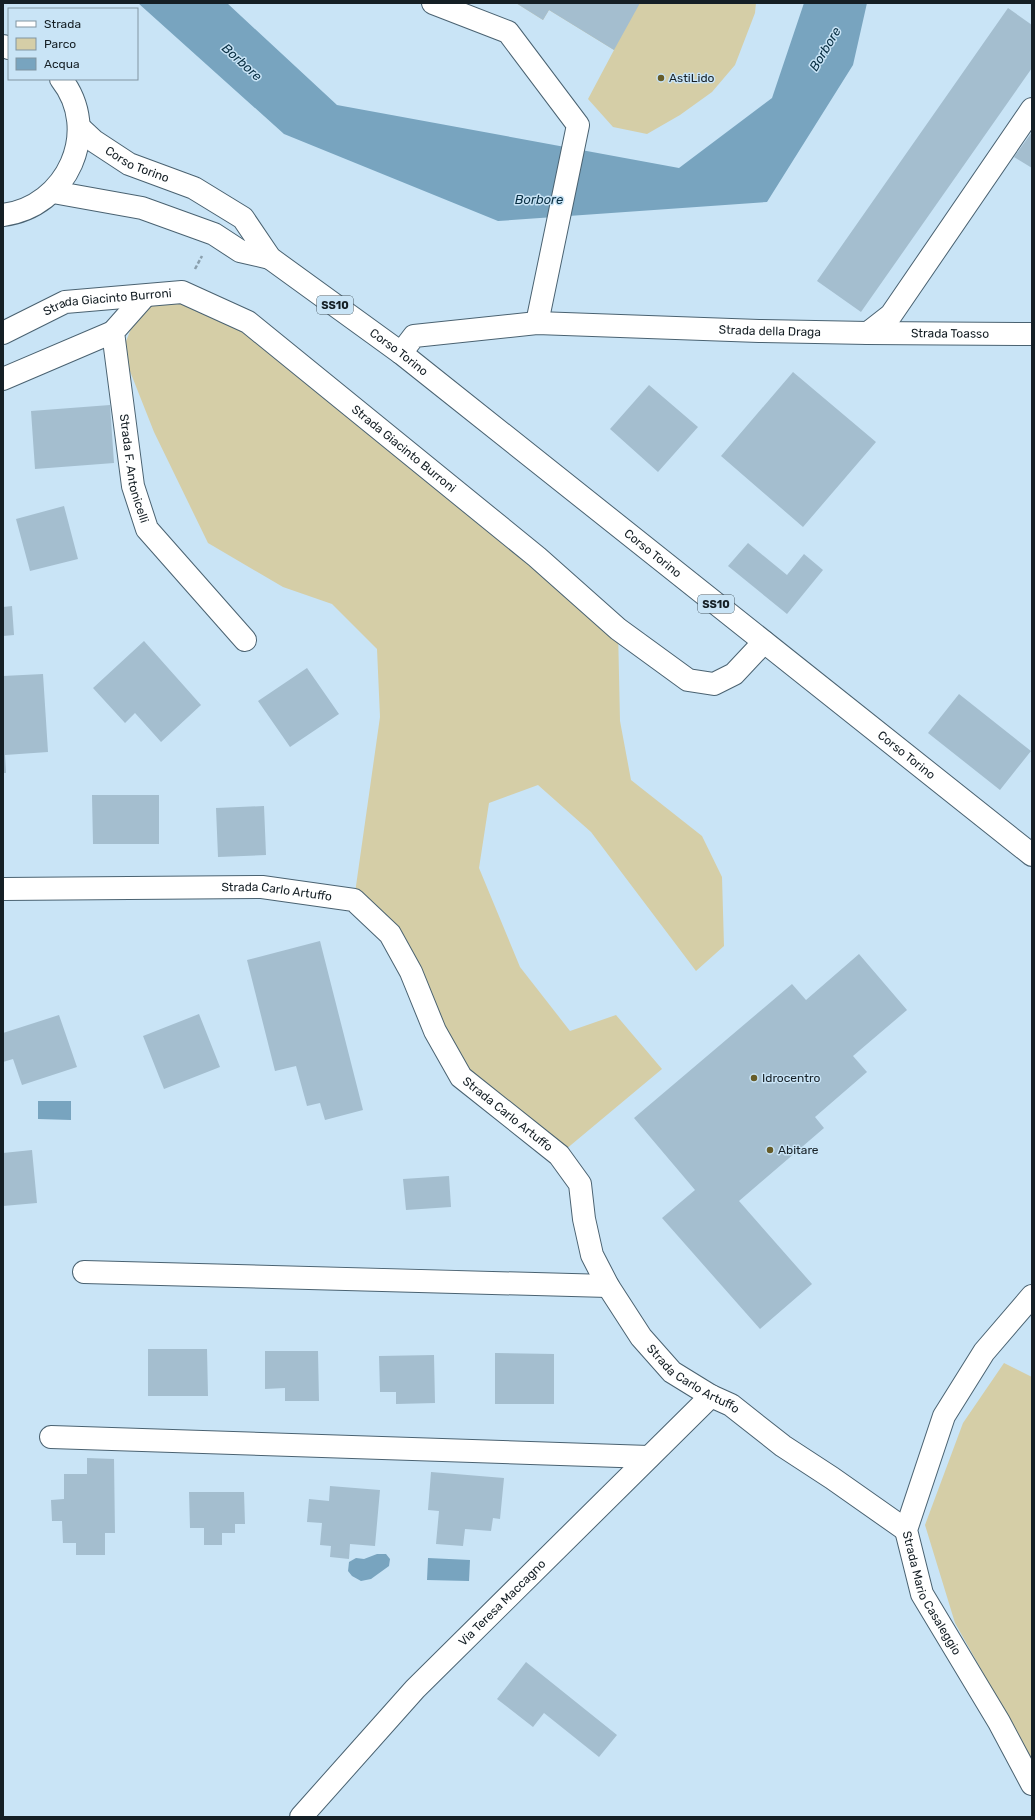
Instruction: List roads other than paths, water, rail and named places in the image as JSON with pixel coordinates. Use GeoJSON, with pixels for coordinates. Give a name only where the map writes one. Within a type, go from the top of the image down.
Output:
{"type":"FeatureCollection","features":[{"type":"Feature","properties":{"kind":"street"},"geometry":{"type":"LineString","coordinates":[[433,3],[508,32],[578,125],[537,323]]}},
{"type":"Feature","properties":{"kind":"street"},"geometry":{"type":"LineString","coordinates":[[3,215],[31,208],[53,192],[68,173],[77,151],[79,126],[74,102],[62,80]]}},
{"type":"Feature","properties":{"kind":"street"},"geometry":{"type":"LineString","coordinates":[[868,333],[891,315],[1032,109]]}},
{"type":"Feature","properties":{"kind":"street","name":"Corso Torino"},"geometry":{"type":"LineString","coordinates":[[79,126],[94,141],[129,164],[194,188],[243,218],[270,258],[401,353],[1032,855]]}},
{"type":"Feature","properties":{"kind":"street","name":"Corso Torino"},"geometry":{"type":"LineString","coordinates":[[53,192],[142,208],[214,234],[240,251],[270,258]]}},
{"type":"Feature","properties":{"kind":"street","name":"Strada Giacinto Burroni"},"geometry":{"type":"LineString","coordinates":[[3,333],[64,302],[144,297],[182,292],[248,322],[537,556],[618,629],[688,680],[714,684],[734,674],[764,642]]}},
{"type":"Feature","properties":{"kind":"street"},"geometry":{"type":"LineString","coordinates":[[3,379],[112,332],[144,297]]}},
{"type":"Feature","properties":{"kind":"street","name":"Strada della Draga"},"geometry":{"type":"LineString","coordinates":[[401,353],[414,336],[537,323],[759,331],[868,333]]}},
{"type":"Feature","properties":{"kind":"street","name":"Strada F. Antonicelli"},"geometry":{"type":"LineString","coordinates":[[112,332],[133,486],[148,529],[245,640]]}},
{"type":"Feature","properties":{"kind":"street","name":"Strada Toasso"},"geometry":{"type":"LineString","coordinates":[[868,333],[1032,334]]}},
{"type":"Feature","properties":{"kind":"street","name":"Strada Carlo Artuffo"},"geometry":{"type":"LineString","coordinates":[[3,888],[262,887],[354,900],[390,934],[411,972],[435,1031],[461,1078],[558,1155],[580,1184],[584,1219],[592,1255],[608,1286],[641,1338],[672,1372],[711,1396],[730,1405],[783,1446],[832,1478],[906,1530]]}},
{"type":"Feature","properties":{"kind":"street"},"geometry":{"type":"LineString","coordinates":[[84,1272],[608,1286]]}},
{"type":"Feature","properties":{"kind":"street","name":"Strada Mario Casaleggio"},"geometry":{"type":"LineString","coordinates":[[1032,1296],[984,1352],[944,1416],[906,1530],[922,1594],[999,1722],[1032,1784]]}},
{"type":"Feature","properties":{"kind":"street","name":"Via Teresa Maccagno"},"geometry":{"type":"LineString","coordinates":[[301,1817],[415,1689],[711,1396]]}},
{"type":"Feature","properties":{"kind":"street"},"geometry":{"type":"LineString","coordinates":[[51,1437],[649,1457]]}},
{"type":"Feature","properties":{"kind":"water","name":"Borbore"},"geometry":{"type":"Polygon","coordinates":[[[138,3],[227,3],[337,105],[679,168],[772,98],[804,3],[867,3],[853,65],[767,202],[498,221],[284,134],[138,3]]]}},
{"type":"Feature","properties":{"kind":"water"},"geometry":{"type":"Polygon","coordinates":[[[38,1101],[71,1101],[71,1120],[38,1119],[38,1101]]]}},
{"type":"Feature","properties":{"kind":"water"},"geometry":{"type":"Polygon","coordinates":[[[377,1554],[386,1554],[390,1559],[389,1566],[371,1579],[361,1581],[352,1576],[348,1571],[349,1562],[356,1558],[364,1559],[377,1554]]]}},
{"type":"Feature","properties":{"kind":"water"},"geometry":{"type":"Polygon","coordinates":[[[428,1558],[470,1560],[469,1581],[427,1580],[428,1558]]]}},
{"type":"Feature","properties":{"kind":"place","name":"AstiLido"},"geometry":{"type":"Point","coordinates":[661,78]}},
{"type":"Feature","properties":{"kind":"place","name":"Idrocentro"},"geometry":{"type":"Point","coordinates":[754,1078]}},
{"type":"Feature","properties":{"kind":"place","name":"Abitare"},"geometry":{"type":"Point","coordinates":[770,1150]}}]}
